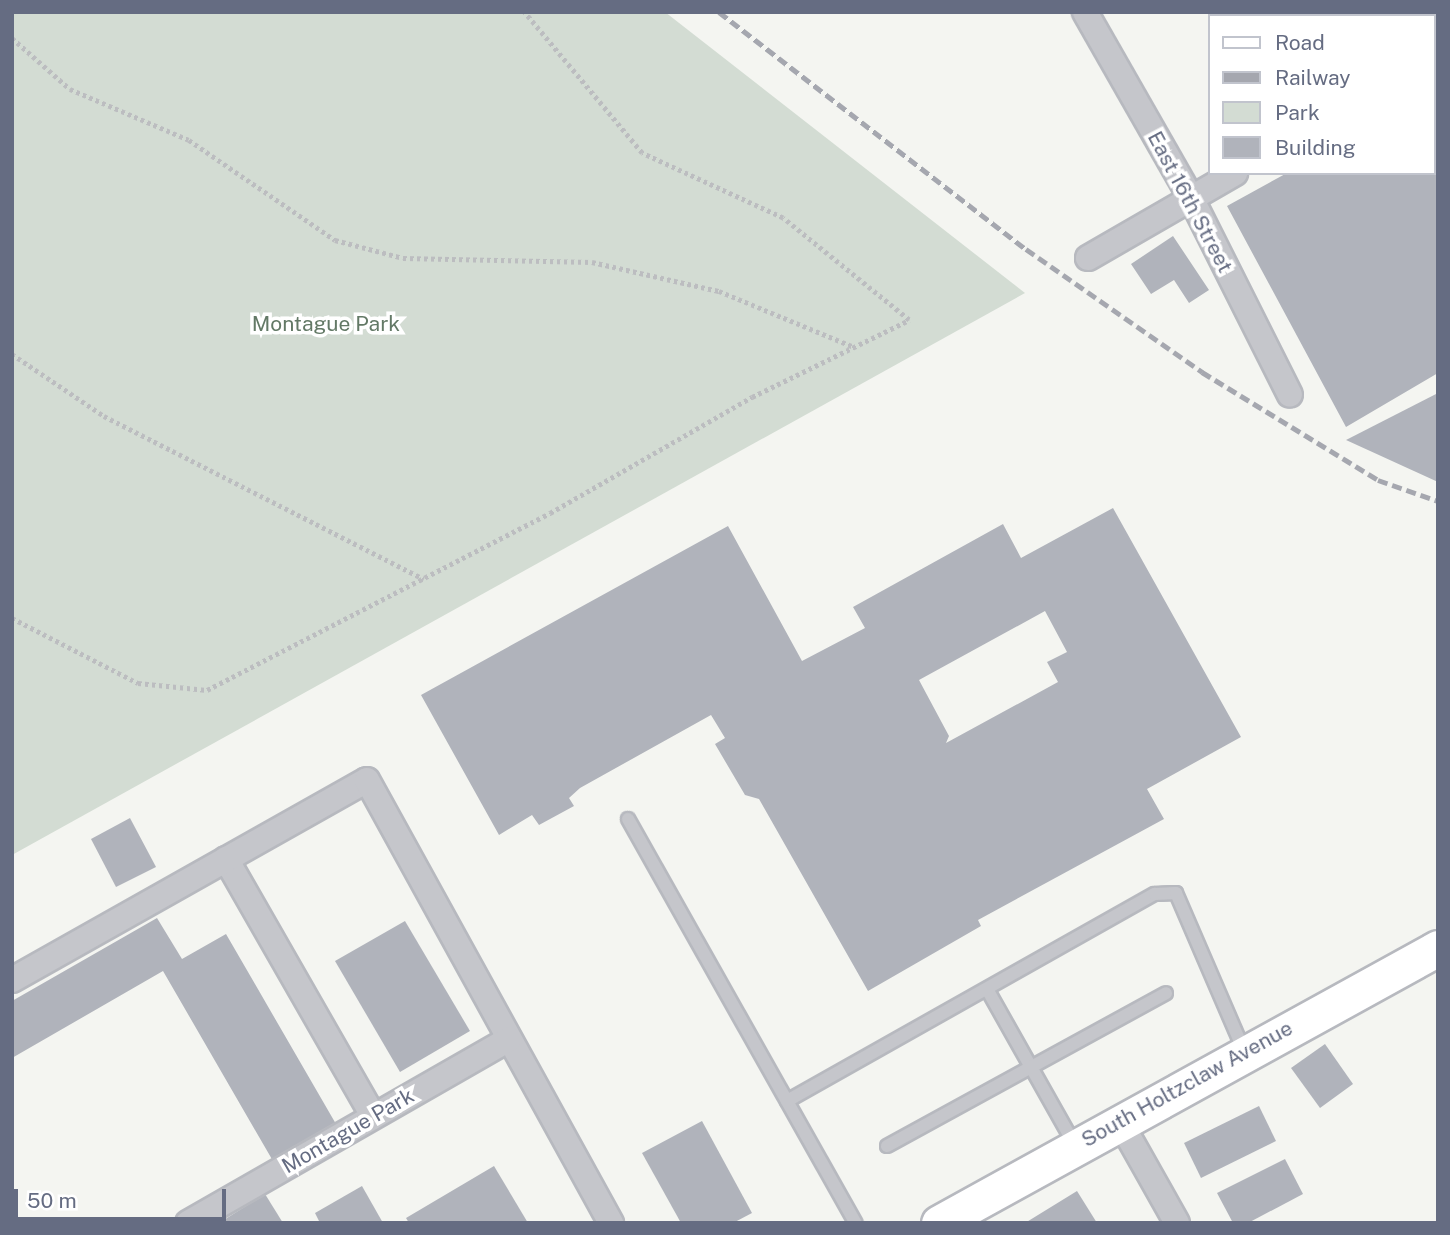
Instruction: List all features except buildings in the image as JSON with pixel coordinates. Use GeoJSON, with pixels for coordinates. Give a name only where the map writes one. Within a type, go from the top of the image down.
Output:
{"type":"FeatureCollection","features":[{"type":"Feature","properties":{"kind":"main road","name":"South Holtzclaw Avenue"},"geometry":{"type":"LineString","coordinates":[[939,1223],[1119,1120],[1438,948]]}},
{"type":"Feature","properties":{"kind":"street","name":"East 16th Street"},"geometry":{"type":"LineString","coordinates":[[1085,12],[1191,198],[1290,395]]}},
{"type":"Feature","properties":{"kind":"street"},"geometry":{"type":"LineString","coordinates":[[1088,258],[1231,175]]}},
{"type":"Feature","properties":{"kind":"street"},"geometry":{"type":"LineString","coordinates":[[12,980],[366,780],[611,1223]]}},
{"type":"Feature","properties":{"kind":"street"},"geometry":{"type":"LineString","coordinates":[[226,859],[373,1116]]}},
{"type":"Feature","properties":{"kind":"street","name":"Montague Park"},"geometry":{"type":"LineString","coordinates":[[188,1223],[509,1039]]}},
{"type":"Feature","properties":{"kind":"street"},"geometry":{"type":"LineString","coordinates":[[1119,1120],[1177,1223]]}},
{"type":"Feature","properties":{"kind":"lane"},"geometry":{"type":"LineString","coordinates":[[628,819],[856,1223]]}},
{"type":"Feature","properties":{"kind":"lane"},"geometry":{"type":"LineString","coordinates":[[787,1101],[1154,894],[1176,893],[1245,1052]]}},
{"type":"Feature","properties":{"kind":"lane"},"geometry":{"type":"LineString","coordinates":[[987,989],[1075,1145]]}},
{"type":"Feature","properties":{"kind":"lane"},"geometry":{"type":"LineString","coordinates":[[887,1146],[1166,993]]}},
{"type":"Feature","properties":{"kind":"path"},"geometry":{"type":"LineString","coordinates":[[12,618],[138,683],[207,691],[424,579],[752,397],[909,320],[783,218],[642,153],[523,12]]}},
{"type":"Feature","properties":{"kind":"path"},"geometry":{"type":"LineString","coordinates":[[12,38],[71,89],[189,140],[335,240],[403,258],[592,262],[719,290],[854,347]]}},
{"type":"Feature","properties":{"kind":"path"},"geometry":{"type":"LineString","coordinates":[[12,354],[104,416],[424,579]]}},
{"type":"Feature","properties":{"kind":"green space","name":"Montague Park"},"geometry":{"type":"Polygon","coordinates":[[[12,12],[665,12],[1025,293],[12,855],[12,12]]]}},
{"type":"Feature","properties":{"kind":"railway"},"geometry":{"type":"LineString","coordinates":[[719,12],[1026,249],[1202,372],[1378,480],[1438,501]]}}]}
